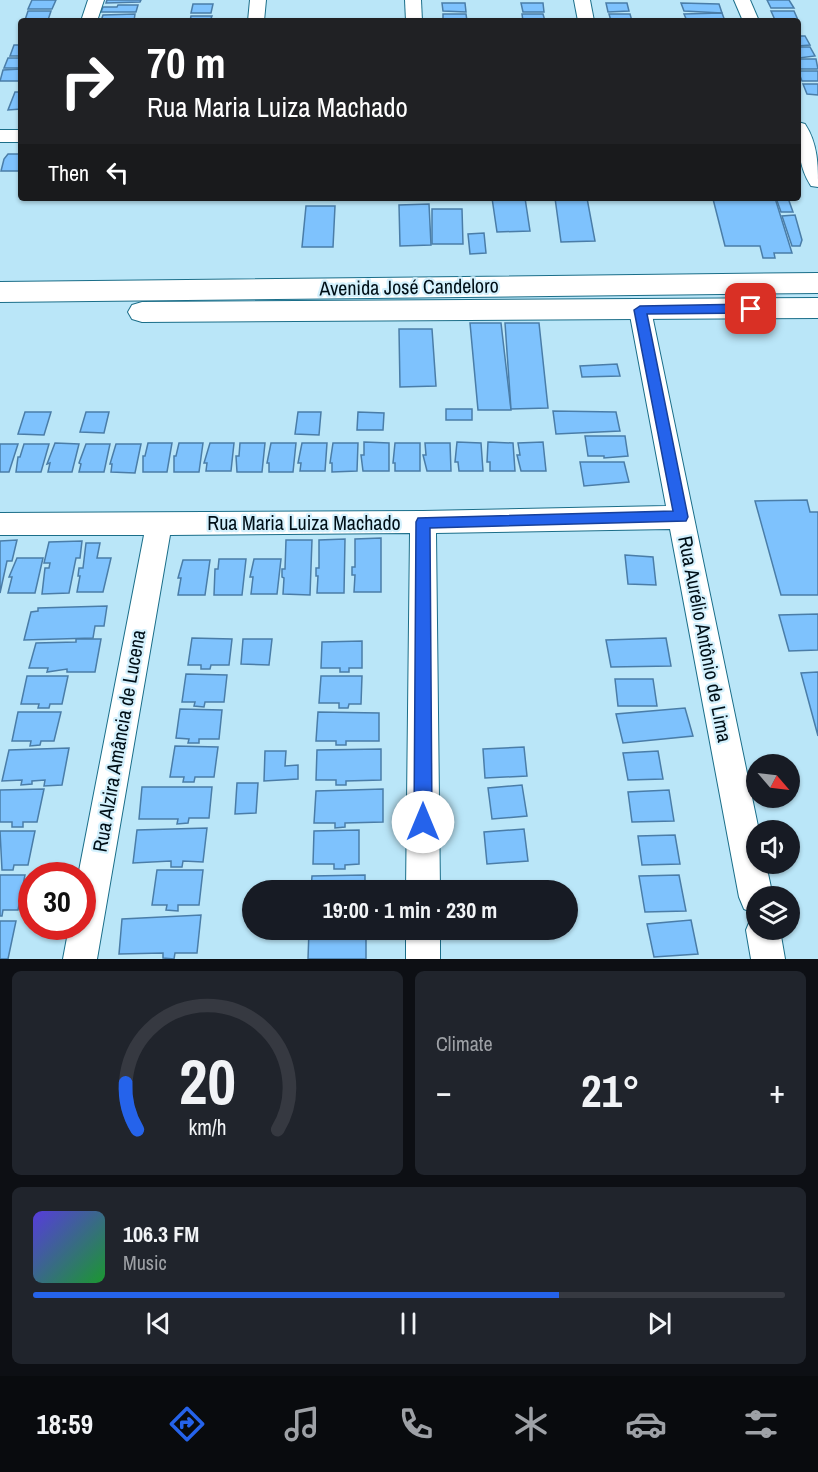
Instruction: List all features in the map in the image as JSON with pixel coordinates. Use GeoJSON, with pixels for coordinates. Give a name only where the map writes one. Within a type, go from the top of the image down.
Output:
{"type":"FeatureCollection","features":[{"type":"Feature","properties":{"kind":"street"},"geometry":{"type":"LineString","coordinates":[[90,18],[96,0]]}},
{"type":"Feature","properties":{"kind":"street"},"geometry":{"type":"LineString","coordinates":[[256,18],[258,0]]}},
{"type":"Feature","properties":{"kind":"street"},"geometry":{"type":"LineString","coordinates":[[413,0],[414,18]]}},
{"type":"Feature","properties":{"kind":"street"},"geometry":{"type":"LineString","coordinates":[[582,0],[585,18]]}},
{"type":"Feature","properties":{"kind":"street"},"geometry":{"type":"LineString","coordinates":[[742,0],[750,18]]}},
{"type":"Feature","properties":{"kind":"street"},"geometry":{"type":"LineString","coordinates":[[0,136],[18,136]]}},
{"type":"Feature","properties":{"kind":"street"},"geometry":{"type":"LineString","coordinates":[[801,137],[818,181]]}},
{"type":"Feature","properties":{"kind":"street","name":"Avenida José Candeloro"},"geometry":{"type":"LineString","coordinates":[[0,313],[480,299],[818,283]]}},
{"type":"Feature","properties":{"kind":"street","name":"Avenida José Candeloro"},"geometry":{"type":"LineString","coordinates":[[0,292],[480,299],[640,310],[818,308]]}},
{"type":"Feature","properties":{"kind":"street","name":"Rua Aurélio Antônio de Lima"},"geometry":{"type":"LineString","coordinates":[[640,310],[754,886]]}},
{"type":"Feature","properties":{"kind":"street","name":"Rua Maria Luiza Machado"},"geometry":{"type":"LineString","coordinates":[[0,524],[423,522],[681,517]]}},
{"type":"Feature","properties":{"kind":"street"},"geometry":{"type":"LineString","coordinates":[[423,522],[423,880]]}},
{"type":"Feature","properties":{"kind":"street","name":"Rua Alzira Amância de Lucena"},"geometry":{"type":"LineString","coordinates":[[80,959],[159,523]]}},
{"type":"Feature","properties":{"kind":"street"},"geometry":{"type":"LineString","coordinates":[[423,940],[423,959]]}},
{"type":"Feature","properties":{"kind":"street"},"geometry":{"type":"LineString","coordinates":[[765,940],[768,959]]}},
{"type":"Feature","properties":{"kind":"building"},"geometry":{"type":"Polygon","coordinates":[[[32,0],[56,0],[52,9],[28,9],[32,0]]]}},
{"type":"Feature","properties":{"kind":"building"},"geometry":{"type":"Polygon","coordinates":[[[107,0],[141,0],[140,2],[106,3],[107,0]]]}},
{"type":"Feature","properties":{"kind":"building"},"geometry":{"type":"Polygon","coordinates":[[[767,0],[789,0],[794,8],[771,8],[767,0]]]}},
{"type":"Feature","properties":{"kind":"building"},"geometry":{"type":"Polygon","coordinates":[[[442,3],[465,3],[466,12],[443,11],[442,3]]]}},
{"type":"Feature","properties":{"kind":"building"},"geometry":{"type":"Polygon","coordinates":[[[521,3],[543,3],[544,12],[523,12],[521,3]]]}},
{"type":"Feature","properties":{"kind":"building"},"geometry":{"type":"Polygon","coordinates":[[[606,3],[627,3],[629,11],[608,12],[606,3]]]}},
{"type":"Feature","properties":{"kind":"building"},"geometry":{"type":"Polygon","coordinates":[[[681,3],[719,4],[722,13],[684,11],[681,3]]]}},
{"type":"Feature","properties":{"kind":"building"},"geometry":{"type":"Polygon","coordinates":[[[193,4],[213,4],[211,13],[191,13],[193,4]]]}},
{"type":"Feature","properties":{"kind":"building"},"geometry":{"type":"Polygon","coordinates":[[[118,5],[138,5],[136,12],[101,12],[103,7],[117,7],[118,5]]]}},
{"type":"Feature","properties":{"kind":"building"},"geometry":{"type":"Polygon","coordinates":[[[28,11],[51,11],[49,18],[26,18],[28,11]]]}},
{"type":"Feature","properties":{"kind":"building"},"geometry":{"type":"Polygon","coordinates":[[[771,11],[794,11],[797,18],[774,18],[771,11]]]}},
{"type":"Feature","properties":{"kind":"building"},"geometry":{"type":"Polygon","coordinates":[[[722,13],[724,18],[686,18],[684,14],[722,13]]]}},
{"type":"Feature","properties":{"kind":"building"},"geometry":{"type":"Polygon","coordinates":[[[135,14],[134,18],[102,18],[103,15],[135,14]]]}},
{"type":"Feature","properties":{"kind":"building"},"geometry":{"type":"Polygon","coordinates":[[[443,14],[466,14],[467,18],[443,18],[443,14]]]}},
{"type":"Feature","properties":{"kind":"building"},"geometry":{"type":"Polygon","coordinates":[[[522,14],[543,14],[544,18],[523,18],[522,14]]]}},
{"type":"Feature","properties":{"kind":"building"},"geometry":{"type":"Polygon","coordinates":[[[609,14],[630,14],[631,18],[610,18],[609,14]]]}},
{"type":"Feature","properties":{"kind":"building"},"geometry":{"type":"Polygon","coordinates":[[[191,16],[212,16],[211,18],[191,18],[191,16]]]}},
{"type":"Feature","properties":{"kind":"building"},"geometry":{"type":"Polygon","coordinates":[[[801,36],[805,36],[810,45],[801,46],[801,36]]]}},
{"type":"Feature","properties":{"kind":"building"},"geometry":{"type":"Polygon","coordinates":[[[14,45],[18,45],[18,56],[10,56],[14,45]]]}},
{"type":"Feature","properties":{"kind":"building"},"geometry":{"type":"Polygon","coordinates":[[[801,47],[810,47],[815,56],[801,58],[801,47]]]}},
{"type":"Feature","properties":{"kind":"building"},"geometry":{"type":"Polygon","coordinates":[[[8,58],[18,58],[18,68],[4,68],[8,58]]]}},
{"type":"Feature","properties":{"kind":"building"},"geometry":{"type":"Polygon","coordinates":[[[801,59],[816,59],[818,69],[801,69],[801,59]]]}},
{"type":"Feature","properties":{"kind":"building"},"geometry":{"type":"Polygon","coordinates":[[[18,69],[18,81],[0,81],[3,70],[18,69]]]}},
{"type":"Feature","properties":{"kind":"building"},"geometry":{"type":"Polygon","coordinates":[[[801,71],[818,71],[818,81],[802,81],[801,71]]]}},
{"type":"Feature","properties":{"kind":"building"},"geometry":{"type":"Polygon","coordinates":[[[803,84],[818,84],[818,95],[807,94],[803,84]]]}},
{"type":"Feature","properties":{"kind":"building"},"geometry":{"type":"Polygon","coordinates":[[[15,92],[18,92],[18,109],[8,110],[15,92]]]}},
{"type":"Feature","properties":{"kind":"building"},"geometry":{"type":"Polygon","coordinates":[[[8,154],[18,154],[18,171],[1,171],[8,154]]]}},
{"type":"Feature","properties":{"kind":"building"},"geometry":{"type":"Polygon","coordinates":[[[492,201],[525,201],[530,231],[497,232],[492,201]]]}},
{"type":"Feature","properties":{"kind":"building"},"geometry":{"type":"Polygon","coordinates":[[[555,201],[588,201],[595,241],[561,242],[555,201]]]}},
{"type":"Feature","properties":{"kind":"building"},"geometry":{"type":"Polygon","coordinates":[[[714,201],[776,201],[792,253],[774,253],[775,258],[763,258],[760,246],[725,246],[714,201]]]}},
{"type":"Feature","properties":{"kind":"building"},"geometry":{"type":"Polygon","coordinates":[[[777,201],[789,201],[793,212],[781,212],[777,201]]]}},
{"type":"Feature","properties":{"kind":"building"},"geometry":{"type":"Polygon","coordinates":[[[429,204],[431,245],[400,246],[399,205],[429,204]]]}},
{"type":"Feature","properties":{"kind":"building"},"geometry":{"type":"Polygon","coordinates":[[[306,206],[335,206],[333,247],[302,247],[306,206]]]}},
{"type":"Feature","properties":{"kind":"building"},"geometry":{"type":"Polygon","coordinates":[[[432,209],[462,209],[463,244],[432,244],[432,209]]]}},
{"type":"Feature","properties":{"kind":"building"},"geometry":{"type":"Polygon","coordinates":[[[795,215],[802,240],[800,246],[792,246],[782,216],[795,215]]]}},
{"type":"Feature","properties":{"kind":"building"},"geometry":{"type":"Polygon","coordinates":[[[484,233],[486,253],[470,254],[468,234],[484,233]]]}},
{"type":"Feature","properties":{"kind":"building"},"geometry":{"type":"Polygon","coordinates":[[[470,323],[501,323],[511,410],[478,410],[470,323]]]}},
{"type":"Feature","properties":{"kind":"building"},"geometry":{"type":"Polygon","coordinates":[[[505,323],[539,323],[548,408],[511,409],[505,323]]]}},
{"type":"Feature","properties":{"kind":"building"},"geometry":{"type":"Polygon","coordinates":[[[399,329],[432,329],[436,386],[400,387],[399,329]]]}},
{"type":"Feature","properties":{"kind":"building"},"geometry":{"type":"Polygon","coordinates":[[[617,364],[620,376],[582,377],[580,366],[617,364]]]}},
{"type":"Feature","properties":{"kind":"building"},"geometry":{"type":"Polygon","coordinates":[[[446,409],[472,409],[472,420],[446,420],[446,409]]]}},
{"type":"Feature","properties":{"kind":"building"},"geometry":{"type":"Polygon","coordinates":[[[553,411],[616,412],[620,431],[556,434],[553,411]]]}},
{"type":"Feature","properties":{"kind":"building"},"geometry":{"type":"Polygon","coordinates":[[[25,412],[51,412],[44,435],[18,434],[25,412]]]}},
{"type":"Feature","properties":{"kind":"building"},"geometry":{"type":"Polygon","coordinates":[[[86,412],[109,412],[104,433],[80,432],[86,412]]]}},
{"type":"Feature","properties":{"kind":"building"},"geometry":{"type":"Polygon","coordinates":[[[298,412],[321,412],[319,435],[295,434],[298,412]]]}},
{"type":"Feature","properties":{"kind":"building"},"geometry":{"type":"Polygon","coordinates":[[[358,412],[384,413],[383,430],[357,430],[358,412]]]}},
{"type":"Feature","properties":{"kind":"building"},"geometry":{"type":"Polygon","coordinates":[[[585,436],[625,436],[628,456],[604,458],[604,456],[588,456],[585,436]]]}},
{"type":"Feature","properties":{"kind":"building"},"geometry":{"type":"Polygon","coordinates":[[[364,442],[389,443],[389,471],[363,471],[361,455],[364,455],[364,442]]]}},
{"type":"Feature","properties":{"kind":"building"},"geometry":{"type":"Polygon","coordinates":[[[457,442],[481,443],[483,471],[459,471],[458,462],[455,462],[457,442]]]}},
{"type":"Feature","properties":{"kind":"building"},"geometry":{"type":"Polygon","coordinates":[[[488,442],[513,443],[515,471],[490,471],[490,462],[487,462],[488,442]]]}},
{"type":"Feature","properties":{"kind":"building"},"geometry":{"type":"Polygon","coordinates":[[[543,442],[546,471],[521,471],[517,455],[520,455],[518,443],[543,442]]]}},
{"type":"Feature","properties":{"kind":"building"},"geometry":{"type":"Polygon","coordinates":[[[55,443],[79,444],[72,472],[48,472],[50,463],[47,464],[55,443]]]}},
{"type":"Feature","properties":{"kind":"building"},"geometry":{"type":"Polygon","coordinates":[[[148,443],[172,443],[167,472],[143,472],[143,456],[145,456],[148,443]]]}},
{"type":"Feature","properties":{"kind":"building"},"geometry":{"type":"Polygon","coordinates":[[[179,443],[203,443],[199,472],[174,472],[174,456],[176,456],[179,443]]]}},
{"type":"Feature","properties":{"kind":"building"},"geometry":{"type":"Polygon","coordinates":[[[210,443],[234,443],[231,471],[206,471],[207,463],[204,463],[210,443]]]}},
{"type":"Feature","properties":{"kind":"building"},"geometry":{"type":"Polygon","coordinates":[[[240,443],[265,443],[262,472],[237,472],[236,456],[239,456],[240,443]]]}},
{"type":"Feature","properties":{"kind":"building"},"geometry":{"type":"Polygon","coordinates":[[[271,443],[296,443],[293,472],[269,472],[269,463],[267,463],[271,443]]]}},
{"type":"Feature","properties":{"kind":"building"},"geometry":{"type":"Polygon","coordinates":[[[302,443],[327,443],[325,471],[300,471],[301,463],[298,463],[302,443]]]}},
{"type":"Feature","properties":{"kind":"building"},"geometry":{"type":"Polygon","coordinates":[[[333,443],[358,443],[357,471],[332,472],[332,463],[330,463],[333,443]]]}},
{"type":"Feature","properties":{"kind":"building"},"geometry":{"type":"Polygon","coordinates":[[[395,443],[420,443],[420,471],[395,471],[395,463],[393,463],[395,443]]]}},
{"type":"Feature","properties":{"kind":"building"},"geometry":{"type":"Polygon","coordinates":[[[425,443],[450,443],[451,471],[427,471],[423,455],[426,455],[425,443]]]}},
{"type":"Feature","properties":{"kind":"building"},"geometry":{"type":"Polygon","coordinates":[[[0,444],[18,444],[9,472],[0,472],[0,444]]]}},
{"type":"Feature","properties":{"kind":"building"},"geometry":{"type":"Polygon","coordinates":[[[24,444],[49,444],[41,472],[16,472],[18,457],[20,457],[24,444]]]}},
{"type":"Feature","properties":{"kind":"building"},"geometry":{"type":"Polygon","coordinates":[[[86,444],[110,444],[104,472],[79,472],[81,464],[79,463],[86,444]]]}},
{"type":"Feature","properties":{"kind":"building"},"geometry":{"type":"Polygon","coordinates":[[[116,444],[141,444],[135,473],[111,472],[112,464],[110,464],[116,444]]]}},
{"type":"Feature","properties":{"kind":"building"},"geometry":{"type":"Polygon","coordinates":[[[580,462],[624,462],[629,482],[584,486],[580,462]]]}},
{"type":"Feature","properties":{"kind":"building"},"geometry":{"type":"Polygon","coordinates":[[[807,500],[810,512],[818,512],[818,595],[781,595],[755,501],[807,500]]]}},
{"type":"Feature","properties":{"kind":"building"},"geometry":{"type":"Polygon","coordinates":[[[381,538],[381,592],[354,592],[355,575],[352,575],[352,567],[355,567],[355,539],[381,538]]]}},
{"type":"Feature","properties":{"kind":"building"},"geometry":{"type":"Polygon","coordinates":[[[345,539],[344,593],[317,593],[316,568],[319,568],[319,540],[345,539]]]}},
{"type":"Feature","properties":{"kind":"building"},"geometry":{"type":"Polygon","coordinates":[[[17,540],[12,561],[7,561],[0,593],[0,541],[17,540]]]}},
{"type":"Feature","properties":{"kind":"building"},"geometry":{"type":"Polygon","coordinates":[[[286,540],[312,540],[310,595],[283,594],[282,569],[285,569],[286,540]]]}},
{"type":"Feature","properties":{"kind":"building"},"geometry":{"type":"Polygon","coordinates":[[[82,541],[80,558],[76,558],[69,593],[42,594],[45,568],[49,568],[50,563],[44,563],[49,542],[82,541]]]}},
{"type":"Feature","properties":{"kind":"building"},"geometry":{"type":"Polygon","coordinates":[[[86,543],[100,543],[97,558],[111,558],[103,592],[77,592],[79,568],[83,568],[86,543]]]}},
{"type":"Feature","properties":{"kind":"building"},"geometry":{"type":"Polygon","coordinates":[[[625,555],[653,557],[656,585],[628,584],[625,555]]]}},
{"type":"Feature","properties":{"kind":"building"},"geometry":{"type":"Polygon","coordinates":[[[17,558],[43,558],[35,593],[8,593],[12,577],[9,577],[17,558]]]}},
{"type":"Feature","properties":{"kind":"building"},"geometry":{"type":"Polygon","coordinates":[[[219,559],[246,559],[242,595],[214,595],[215,569],[218,569],[219,559]]]}},
{"type":"Feature","properties":{"kind":"building"},"geometry":{"type":"Polygon","coordinates":[[[254,559],[281,559],[277,594],[251,594],[253,577],[250,577],[254,559]]]}},
{"type":"Feature","properties":{"kind":"building"},"geometry":{"type":"Polygon","coordinates":[[[183,560],[210,560],[205,595],[178,595],[181,578],[178,578],[183,560]]]}},
{"type":"Feature","properties":{"kind":"building"},"geometry":{"type":"Polygon","coordinates":[[[107,606],[104,626],[95,626],[93,638],[24,640],[31,612],[38,611],[38,608],[107,606]]]}},
{"type":"Feature","properties":{"kind":"building"},"geometry":{"type":"Polygon","coordinates":[[[818,614],[818,650],[789,651],[779,615],[818,614]]]}},
{"type":"Feature","properties":{"kind":"building"},"geometry":{"type":"Polygon","coordinates":[[[192,638],[232,639],[229,665],[211,665],[210,669],[201,669],[201,665],[188,665],[192,638]]]}},
{"type":"Feature","properties":{"kind":"building"},"geometry":{"type":"Polygon","coordinates":[[[666,638],[671,666],[611,667],[606,640],[666,638]]]}},
{"type":"Feature","properties":{"kind":"building"},"geometry":{"type":"Polygon","coordinates":[[[76,639],[101,639],[95,672],[67,672],[67,669],[47,672],[48,668],[29,668],[36,643],[76,642],[76,639]]]}},
{"type":"Feature","properties":{"kind":"building"},"geometry":{"type":"Polygon","coordinates":[[[243,639],[272,639],[269,665],[241,664],[243,639]]]}},
{"type":"Feature","properties":{"kind":"building"},"geometry":{"type":"Polygon","coordinates":[[[362,641],[362,668],[349,668],[349,672],[340,672],[340,668],[321,668],[322,642],[362,641]]]}},
{"type":"Feature","properties":{"kind":"building"},"geometry":{"type":"Polygon","coordinates":[[[818,672],[818,736],[801,673],[818,672]]]}},
{"type":"Feature","properties":{"kind":"building"},"geometry":{"type":"Polygon","coordinates":[[[186,674],[227,675],[224,702],[205,702],[204,707],[194,706],[195,702],[182,702],[186,674]]]}},
{"type":"Feature","properties":{"kind":"building"},"geometry":{"type":"Polygon","coordinates":[[[27,676],[68,676],[62,704],[50,704],[49,708],[38,708],[39,704],[21,704],[27,676]]]}},
{"type":"Feature","properties":{"kind":"building"},"geometry":{"type":"Polygon","coordinates":[[[321,676],[362,676],[361,704],[349,704],[348,708],[339,708],[339,703],[319,703],[321,676]]]}},
{"type":"Feature","properties":{"kind":"building"},"geometry":{"type":"Polygon","coordinates":[[[615,679],[653,679],[657,706],[618,706],[615,679]]]}},
{"type":"Feature","properties":{"kind":"building"},"geometry":{"type":"Polygon","coordinates":[[[685,708],[693,736],[623,743],[616,714],[685,708]]]}},
{"type":"Feature","properties":{"kind":"building"},"geometry":{"type":"Polygon","coordinates":[[[180,709],[222,710],[219,739],[199,739],[199,743],[188,743],[189,739],[176,738],[180,709]]]}},
{"type":"Feature","properties":{"kind":"building"},"geometry":{"type":"Polygon","coordinates":[[[18,712],[61,712],[54,741],[41,741],[40,745],[30,746],[31,741],[12,741],[18,712]]]}},
{"type":"Feature","properties":{"kind":"building"},"geometry":{"type":"Polygon","coordinates":[[[318,712],[379,713],[379,741],[346,741],[346,745],[336,745],[336,741],[316,741],[318,712]]]}},
{"type":"Feature","properties":{"kind":"building"},"geometry":{"type":"Polygon","coordinates":[[[175,746],[218,747],[214,777],[195,777],[194,782],[183,782],[184,777],[170,777],[175,746]]]}},
{"type":"Feature","properties":{"kind":"building"},"geometry":{"type":"Polygon","coordinates":[[[524,747],[527,776],[485,778],[483,749],[524,747]]]}},
{"type":"Feature","properties":{"kind":"building"},"geometry":{"type":"Polygon","coordinates":[[[69,748],[62,785],[44,786],[45,780],[21,785],[22,780],[2,781],[9,750],[69,748]]]}},
{"type":"Feature","properties":{"kind":"building"},"geometry":{"type":"Polygon","coordinates":[[[381,749],[381,780],[346,781],[346,785],[336,785],[336,780],[316,780],[317,750],[381,749]]]}},
{"type":"Feature","properties":{"kind":"building"},"geometry":{"type":"Polygon","coordinates":[[[265,751],[286,751],[285,766],[298,765],[298,779],[264,781],[265,751]]]}},
{"type":"Feature","properties":{"kind":"building"},"geometry":{"type":"Polygon","coordinates":[[[658,751],[663,779],[628,780],[623,753],[658,751]]]}},
{"type":"Feature","properties":{"kind":"building"},"geometry":{"type":"Polygon","coordinates":[[[237,783],[258,783],[256,813],[235,814],[237,783]]]}},
{"type":"Feature","properties":{"kind":"building"},"geometry":{"type":"Polygon","coordinates":[[[522,785],[527,816],[492,819],[488,788],[522,785]]]}},
{"type":"Feature","properties":{"kind":"building"},"geometry":{"type":"Polygon","coordinates":[[[142,787],[212,787],[209,818],[189,818],[188,823],[177,824],[178,819],[139,819],[142,787]]]}},
{"type":"Feature","properties":{"kind":"building"},"geometry":{"type":"Polygon","coordinates":[[[44,789],[37,822],[23,822],[23,827],[12,827],[12,822],[0,822],[0,790],[44,789]]]}},
{"type":"Feature","properties":{"kind":"building"},"geometry":{"type":"Polygon","coordinates":[[[383,789],[383,822],[345,823],[345,827],[335,828],[335,823],[314,823],[316,791],[383,789]]]}},
{"type":"Feature","properties":{"kind":"building"},"geometry":{"type":"Polygon","coordinates":[[[669,790],[674,821],[632,822],[628,792],[669,790]]]}},
{"type":"Feature","properties":{"kind":"building"},"geometry":{"type":"Polygon","coordinates":[[[207,828],[203,862],[183,861],[182,867],[171,867],[171,861],[133,863],[137,830],[207,828]]]}},
{"type":"Feature","properties":{"kind":"building"},"geometry":{"type":"Polygon","coordinates":[[[524,829],[528,861],[487,864],[484,832],[524,829]]]}},
{"type":"Feature","properties":{"kind":"building"},"geometry":{"type":"Polygon","coordinates":[[[359,830],[359,864],[345,865],[345,869],[334,869],[334,864],[313,864],[314,831],[359,830]]]}},
{"type":"Feature","properties":{"kind":"building"},"geometry":{"type":"Polygon","coordinates":[[[0,831],[35,831],[29,862],[18,862],[18,865],[14,865],[13,870],[2,870],[0,831]]]}},
{"type":"Feature","properties":{"kind":"building"},"geometry":{"type":"Polygon","coordinates":[[[675,835],[680,864],[642,865],[638,836],[675,835]]]}},
{"type":"Feature","properties":{"kind":"building"},"geometry":{"type":"Polygon","coordinates":[[[157,870],[203,870],[199,905],[178,905],[178,911],[166,910],[167,905],[152,905],[157,870]]]}},
{"type":"Feature","properties":{"kind":"building"},"geometry":{"type":"Polygon","coordinates":[[[0,875],[18,875],[18,910],[3,910],[0,916],[0,875]]]}},
{"type":"Feature","properties":{"kind":"building"},"geometry":{"type":"Polygon","coordinates":[[[365,875],[365,880],[312,880],[312,876],[365,875]]]}},
{"type":"Feature","properties":{"kind":"building"},"geometry":{"type":"Polygon","coordinates":[[[679,875],[686,911],[645,912],[639,876],[679,875]]]}},
{"type":"Feature","properties":{"kind":"building"},"geometry":{"type":"Polygon","coordinates":[[[201,915],[197,953],[175,953],[174,959],[163,958],[163,953],[119,954],[122,919],[201,915]]]}},
{"type":"Feature","properties":{"kind":"building"},"geometry":{"type":"Polygon","coordinates":[[[691,920],[698,954],[654,957],[647,924],[691,920]]]}},
{"type":"Feature","properties":{"kind":"building"},"geometry":{"type":"Polygon","coordinates":[[[0,921],[16,921],[8,959],[0,959],[0,921]]]}},
{"type":"Feature","properties":{"kind":"building"},"geometry":{"type":"Polygon","coordinates":[[[309,940],[366,940],[366,959],[308,959],[309,940]]]}},
{"type":"Feature","properties":{"kind":"route"},"geometry":{"type":"LineString","coordinates":[[423,822],[423,522],[681,517],[640,310],[751,309]]}}]}
